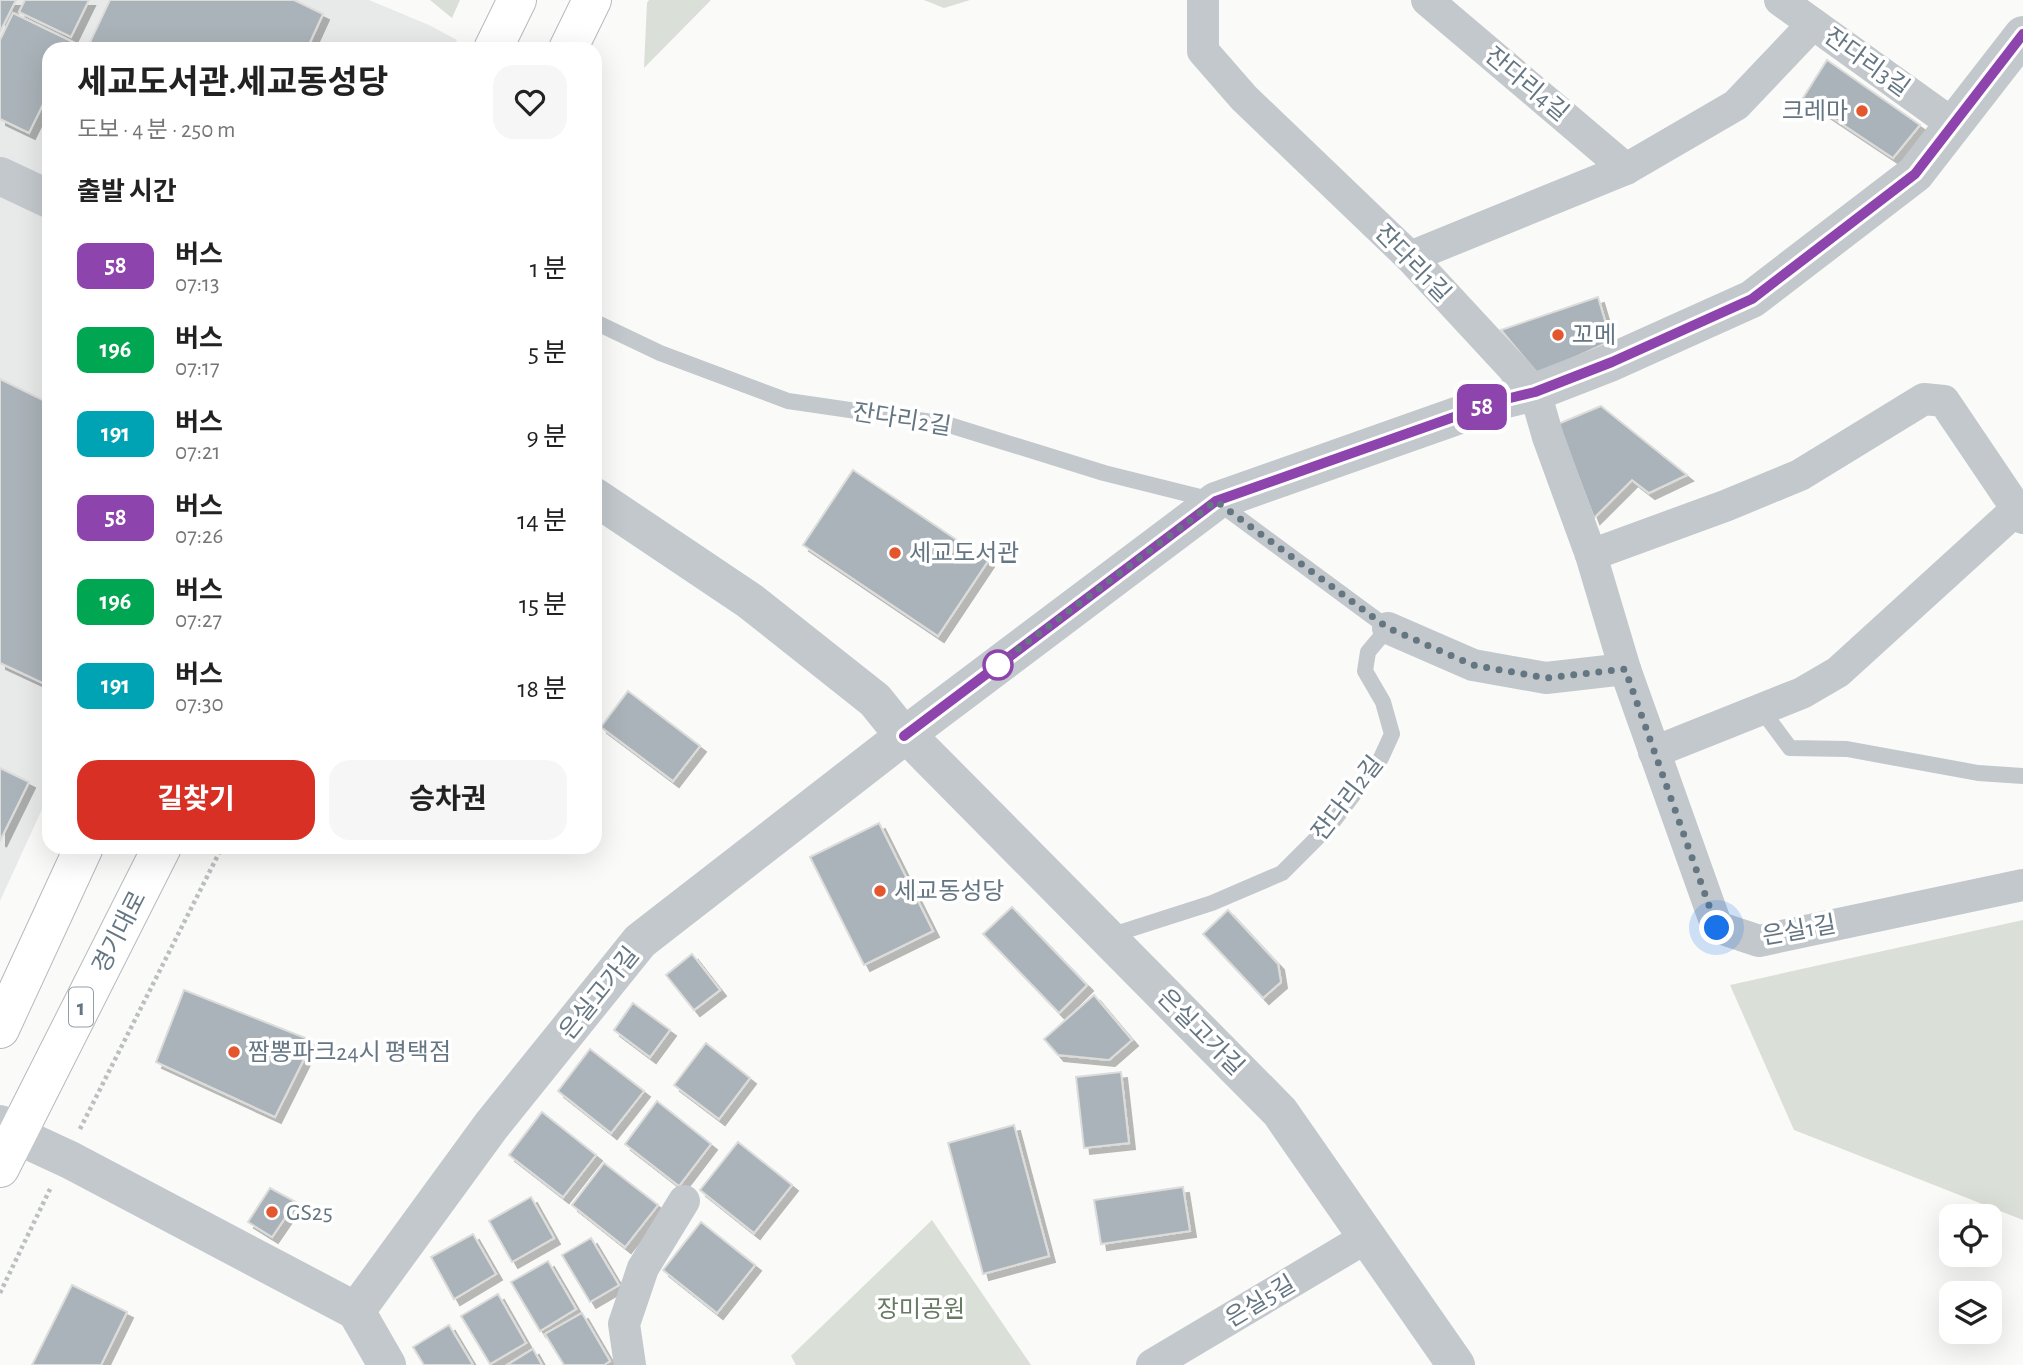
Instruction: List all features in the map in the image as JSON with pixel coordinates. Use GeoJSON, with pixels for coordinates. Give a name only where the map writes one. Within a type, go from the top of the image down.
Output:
{"type":"FeatureCollection","features":[{"type":"Feature","properties":{"kind":"main road"},"geometry":{"type":"LineString","coordinates":[[496,42],[517,0]]}},
{"type":"Feature","properties":{"kind":"main road"},"geometry":{"type":"LineString","coordinates":[[571,42],[592,0]]}},
{"type":"Feature","properties":{"kind":"main road"},"geometry":{"type":"LineString","coordinates":[[0,1029],[81,854]]}},
{"type":"Feature","properties":{"kind":"main road","name":"경기대로"},"geometry":{"type":"LineString","coordinates":[[5,1142],[158,854]]}},
{"type":"Feature","properties":{"kind":"street","name":"잔다리1길"},"geometry":{"type":"LineString","coordinates":[[1203,0],[1203,51],[1244,98],[1410,257],[1535,392],[1591,555],[1625,669]]}},
{"type":"Feature","properties":{"kind":"street","name":"잔다리4길"},"geometry":{"type":"LineString","coordinates":[[1427,0],[1626,169]]}},
{"type":"Feature","properties":{"kind":"street","name":"잔다리3길"},"geometry":{"type":"LineString","coordinates":[[1780,0],[1954,125]]}},
{"type":"Feature","properties":{"kind":"street"},"geometry":{"type":"LineString","coordinates":[[1410,257],[1626,169],[1735,105],[1813,24]]}},
{"type":"Feature","properties":{"kind":"street"},"geometry":{"type":"LineString","coordinates":[[904,736],[1216,501],[1502,400],[1535,392],[1612,362],[1752,299],[1915,174],[2023,34]]}},
{"type":"Feature","properties":{"kind":"street"},"geometry":{"type":"LineString","coordinates":[[0,176],[42,197]]}},
{"type":"Feature","properties":{"kind":"street"},"geometry":{"type":"LineString","coordinates":[[1591,555],[1725,506],[1800,475],[1924,398],[1944,401],[2020,514],[1838,672],[1802,693],[1654,752]]}},
{"type":"Feature","properties":{"kind":"street","name":"은실고가길"},"geometry":{"type":"LineString","coordinates":[[602,502],[750,601],[875,700],[904,736],[916,744],[1280,1112],[1456,1365]]}},
{"type":"Feature","properties":{"kind":"street"},"geometry":{"type":"LineString","coordinates":[[1388,628],[1473,665],[1546,678],[1625,669]]}},
{"type":"Feature","properties":{"kind":"street","name":"은실1길"},"geometry":{"type":"LineString","coordinates":[[1625,669],[1717,928],[1759,941],[2023,885]]}},
{"type":"Feature","properties":{"kind":"street","name":"은실고가길"},"geometry":{"type":"LineString","coordinates":[[356,1311],[491,1126],[640,941],[904,736]]}},
{"type":"Feature","properties":{"kind":"street"},"geometry":{"type":"LineString","coordinates":[[5,1142],[65,1157],[356,1311],[387,1365]]}},
{"type":"Feature","properties":{"kind":"street"},"geometry":{"type":"LineString","coordinates":[[630,1365],[624,1324],[627,1313],[643,1268],[684,1201]]}},
{"type":"Feature","properties":{"kind":"street","name":"은실5길"},"geometry":{"type":"LineString","coordinates":[[1152,1365],[1367,1237]]}},
{"type":"Feature","properties":{"kind":"lane","name":"잔다리2길"},"geometry":{"type":"LineString","coordinates":[[602,325],[660,353],[788,401],[946,424],[1104,473],[1216,501],[1388,628],[1368,652],[1365,671],[1383,702],[1392,734],[1381,758],[1332,823],[1282,873],[1212,903],[1107,937]]}},
{"type":"Feature","properties":{"kind":"lane"},"geometry":{"type":"LineString","coordinates":[[1761,709],[1790,748],[1847,749],[1978,773],[2023,776]]}},
{"type":"Feature","properties":{"kind":"path"},"geometry":{"type":"LineString","coordinates":[[0,1293],[65,1157],[218,854]]}},
{"type":"Feature","properties":{"kind":"shaded area"},"geometry":{"type":"Polygon","coordinates":[[[0,0],[369,0],[429,25],[457,40],[456,42],[42,42],[42,809],[0,901],[0,0]]]}},
{"type":"Feature","properties":{"kind":"green space"},"geometry":{"type":"Polygon","coordinates":[[[430,0],[460,0],[452,18],[430,0]]]}},
{"type":"Feature","properties":{"kind":"green space"},"geometry":{"type":"Polygon","coordinates":[[[649,0],[711,0],[644,68],[647,3],[649,0]]]}},
{"type":"Feature","properties":{"kind":"green space"},"geometry":{"type":"Polygon","coordinates":[[[924,0],[970,0],[944,8],[924,0]]]}},
{"type":"Feature","properties":{"kind":"green space"},"geometry":{"type":"Polygon","coordinates":[[[2023,920],[2023,1220],[2002,1212],[2002,1204],[1982,1204],[1794,1130],[1730,985],[2023,920]]]}},
{"type":"Feature","properties":{"kind":"green space","name":"장미공원"},"geometry":{"type":"Polygon","coordinates":[[[932,1220],[1031,1365],[796,1365],[791,1356],[932,1220]]]}},
{"type":"Feature","properties":{"kind":"building"},"geometry":{"type":"Polygon","coordinates":[[[0,0],[16,0],[0,32],[0,0]]]}},
{"type":"Feature","properties":{"kind":"building"},"geometry":{"type":"Polygon","coordinates":[[[25,0],[89,0],[71,37],[19,12],[25,0]]]}},
{"type":"Feature","properties":{"kind":"building"},"geometry":{"type":"Polygon","coordinates":[[[110,0],[294,0],[323,14],[310,42],[90,42],[110,0]]]}},
{"type":"Feature","properties":{"kind":"building"},"geometry":{"type":"Polygon","coordinates":[[[13,13],[73,42],[42,42],[42,106],[29,133],[0,119],[0,40],[13,13]]]}},
{"type":"Feature","properties":{"kind":"building","name":"크레마"},"geometry":{"type":"Polygon","coordinates":[[[1827,60],[1920,125],[1893,158],[1803,98],[1827,60]]]}},
{"type":"Feature","properties":{"kind":"building","name":"꼬메"},"geometry":{"type":"Polygon","coordinates":[[[1598,297],[1611,341],[1538,374],[1501,330],[1598,297]]]}},
{"type":"Feature","properties":{"kind":"building"},"geometry":{"type":"Polygon","coordinates":[[[0,379],[42,400],[42,683],[0,663],[0,379]]]}},
{"type":"Feature","properties":{"kind":"building"},"geometry":{"type":"Polygon","coordinates":[[[1601,406],[1687,475],[1649,493],[1632,480],[1594,518],[1558,424],[1601,406]]]}},
{"type":"Feature","properties":{"kind":"building","name":"세교도서관"},"geometry":{"type":"Polygon","coordinates":[[[853,470],[988,561],[938,636],[803,545],[853,470]]]}},
{"type":"Feature","properties":{"kind":"building"},"geometry":{"type":"Polygon","coordinates":[[[628,691],[700,746],[673,781],[602,726],[628,691]]]}},
{"type":"Feature","properties":{"kind":"building"},"geometry":{"type":"Polygon","coordinates":[[[0,768],[29,782],[0,841],[0,768]]]}},
{"type":"Feature","properties":{"kind":"building"},"geometry":{"type":"Polygon","coordinates":[[[879,823],[933,931],[864,965],[810,857],[879,823]]]}},
{"type":"Feature","properties":{"kind":"building"},"geometry":{"type":"Polygon","coordinates":[[[1012,907],[1087,985],[1059,1013],[983,934],[1012,907]]]}},
{"type":"Feature","properties":{"kind":"building"},"geometry":{"type":"Polygon","coordinates":[[[1228,910],[1278,964],[1281,982],[1263,998],[1203,934],[1228,910]]]}},
{"type":"Feature","properties":{"kind":"building"},"geometry":{"type":"Polygon","coordinates":[[[692,954],[720,990],[694,1010],[666,975],[692,954]]]}},
{"type":"Feature","properties":{"kind":"building","name":"짬뽕파크24시 평택점"},"geometry":{"type":"Polygon","coordinates":[[[184,990],[313,1041],[275,1117],[156,1062],[184,990]]]}},
{"type":"Feature","properties":{"kind":"building"},"geometry":{"type":"Polygon","coordinates":[[[1094,995],[1132,1040],[1109,1060],[1058,1055],[1044,1039],[1094,995]]]}},
{"type":"Feature","properties":{"kind":"building"},"geometry":{"type":"Polygon","coordinates":[[[633,1003],[670,1030],[650,1057],[614,1030],[633,1003]]]}},
{"type":"Feature","properties":{"kind":"building"},"geometry":{"type":"Polygon","coordinates":[[[706,1043],[750,1078],[719,1119],[674,1085],[706,1043]]]}},
{"type":"Feature","properties":{"kind":"building"},"geometry":{"type":"Polygon","coordinates":[[[590,1049],[644,1091],[611,1133],[558,1091],[590,1049]]]}},
{"type":"Feature","properties":{"kind":"building"},"geometry":{"type":"Polygon","coordinates":[[[1121,1072],[1129,1143],[1084,1148],[1076,1077],[1121,1072]]]}},
{"type":"Feature","properties":{"kind":"building"},"geometry":{"type":"Polygon","coordinates":[[[657,1101],[711,1144],[679,1186],[625,1144],[657,1101]]]}},
{"type":"Feature","properties":{"kind":"building"},"geometry":{"type":"Polygon","coordinates":[[[542,1112],[596,1155],[563,1197],[509,1155],[542,1112]]]}},
{"type":"Feature","properties":{"kind":"building"},"geometry":{"type":"Polygon","coordinates":[[[1014,1125],[1049,1256],[983,1274],[948,1143],[1014,1125]]]}},
{"type":"Feature","properties":{"kind":"building"},"geometry":{"type":"Polygon","coordinates":[[[738,1142],[792,1185],[754,1233],[700,1190],[738,1142]]]}},
{"type":"Feature","properties":{"kind":"building"},"geometry":{"type":"Polygon","coordinates":[[[604,1163],[658,1205],[625,1247],[572,1205],[604,1163]]]}},
{"type":"Feature","properties":{"kind":"building"},"geometry":{"type":"Polygon","coordinates":[[[1183,1187],[1190,1231],[1101,1244],[1094,1200],[1183,1187]]]}},
{"type":"Feature","properties":{"kind":"building","name":"GS25"},"geometry":{"type":"Polygon","coordinates":[[[270,1188],[296,1202],[272,1237],[248,1222],[270,1188]]]}},
{"type":"Feature","properties":{"kind":"building"},"geometry":{"type":"Polygon","coordinates":[[[531,1197],[554,1238],[512,1262],[489,1221],[531,1197]]]}},
{"type":"Feature","properties":{"kind":"building"},"geometry":{"type":"Polygon","coordinates":[[[701,1222],[755,1265],[717,1313],[663,1270],[701,1222]]]}},
{"type":"Feature","properties":{"kind":"building"},"geometry":{"type":"Polygon","coordinates":[[[473,1234],[496,1274],[454,1299],[431,1257],[473,1234]]]}},
{"type":"Feature","properties":{"kind":"building"},"geometry":{"type":"Polygon","coordinates":[[[591,1238],[619,1285],[590,1302],[562,1255],[591,1238]]]}},
{"type":"Feature","properties":{"kind":"building"},"geometry":{"type":"Polygon","coordinates":[[[548,1261],[576,1309],[540,1331],[511,1282],[548,1261]]]}},
{"type":"Feature","properties":{"kind":"building"},"geometry":{"type":"Polygon","coordinates":[[[72,1285],[127,1312],[101,1365],[32,1365],[72,1285]]]}},
{"type":"Feature","properties":{"kind":"building"},"geometry":{"type":"Polygon","coordinates":[[[498,1294],[526,1343],[490,1364],[461,1316],[498,1294]]]}},
{"type":"Feature","properties":{"kind":"building"},"geometry":{"type":"Polygon","coordinates":[[[582,1313],[610,1361],[604,1365],[564,1365],[545,1334],[582,1313]]]}},
{"type":"Feature","properties":{"kind":"building"},"geometry":{"type":"Polygon","coordinates":[[[449,1325],[473,1365],[424,1365],[413,1347],[449,1325]]]}},
{"type":"Feature","properties":{"kind":"building"},"geometry":{"type":"Polygon","coordinates":[[[533,1349],[542,1365],[507,1365],[533,1349]]]}},
{"type":"Feature","properties":{"kind":"bus line","name":"58"},"geometry":{"type":"LineString","coordinates":[[904,736],[1216,501],[1502,400],[1535,392],[1612,362],[1752,299],[1915,174],[2023,34]]}},
{"type":"Feature","properties":{"kind":"place","name":"크레마"},"geometry":{"type":"Point","coordinates":[1862,111]}},
{"type":"Feature","properties":{"kind":"place","name":"꼬메"},"geometry":{"type":"Point","coordinates":[1558,335]}},
{"type":"Feature","properties":{"kind":"place","name":"세교도서관"},"geometry":{"type":"Point","coordinates":[895,553]}},
{"type":"Feature","properties":{"kind":"place","name":"세교동성당"},"geometry":{"type":"Point","coordinates":[880,891]}},
{"type":"Feature","properties":{"kind":"place","name":"짬뽕파크24시 평택점"},"geometry":{"type":"Point","coordinates":[234,1052]}},
{"type":"Feature","properties":{"kind":"place","name":"GS25"},"geometry":{"type":"Point","coordinates":[272,1212]}},
{"type":"Feature","properties":{"kind":"route"},"geometry":{"type":"LineString","coordinates":[[998,665],[993,668],[1216,501],[1388,628],[1473,665],[1546,678],[1625,669],[1717,928]]}}]}
